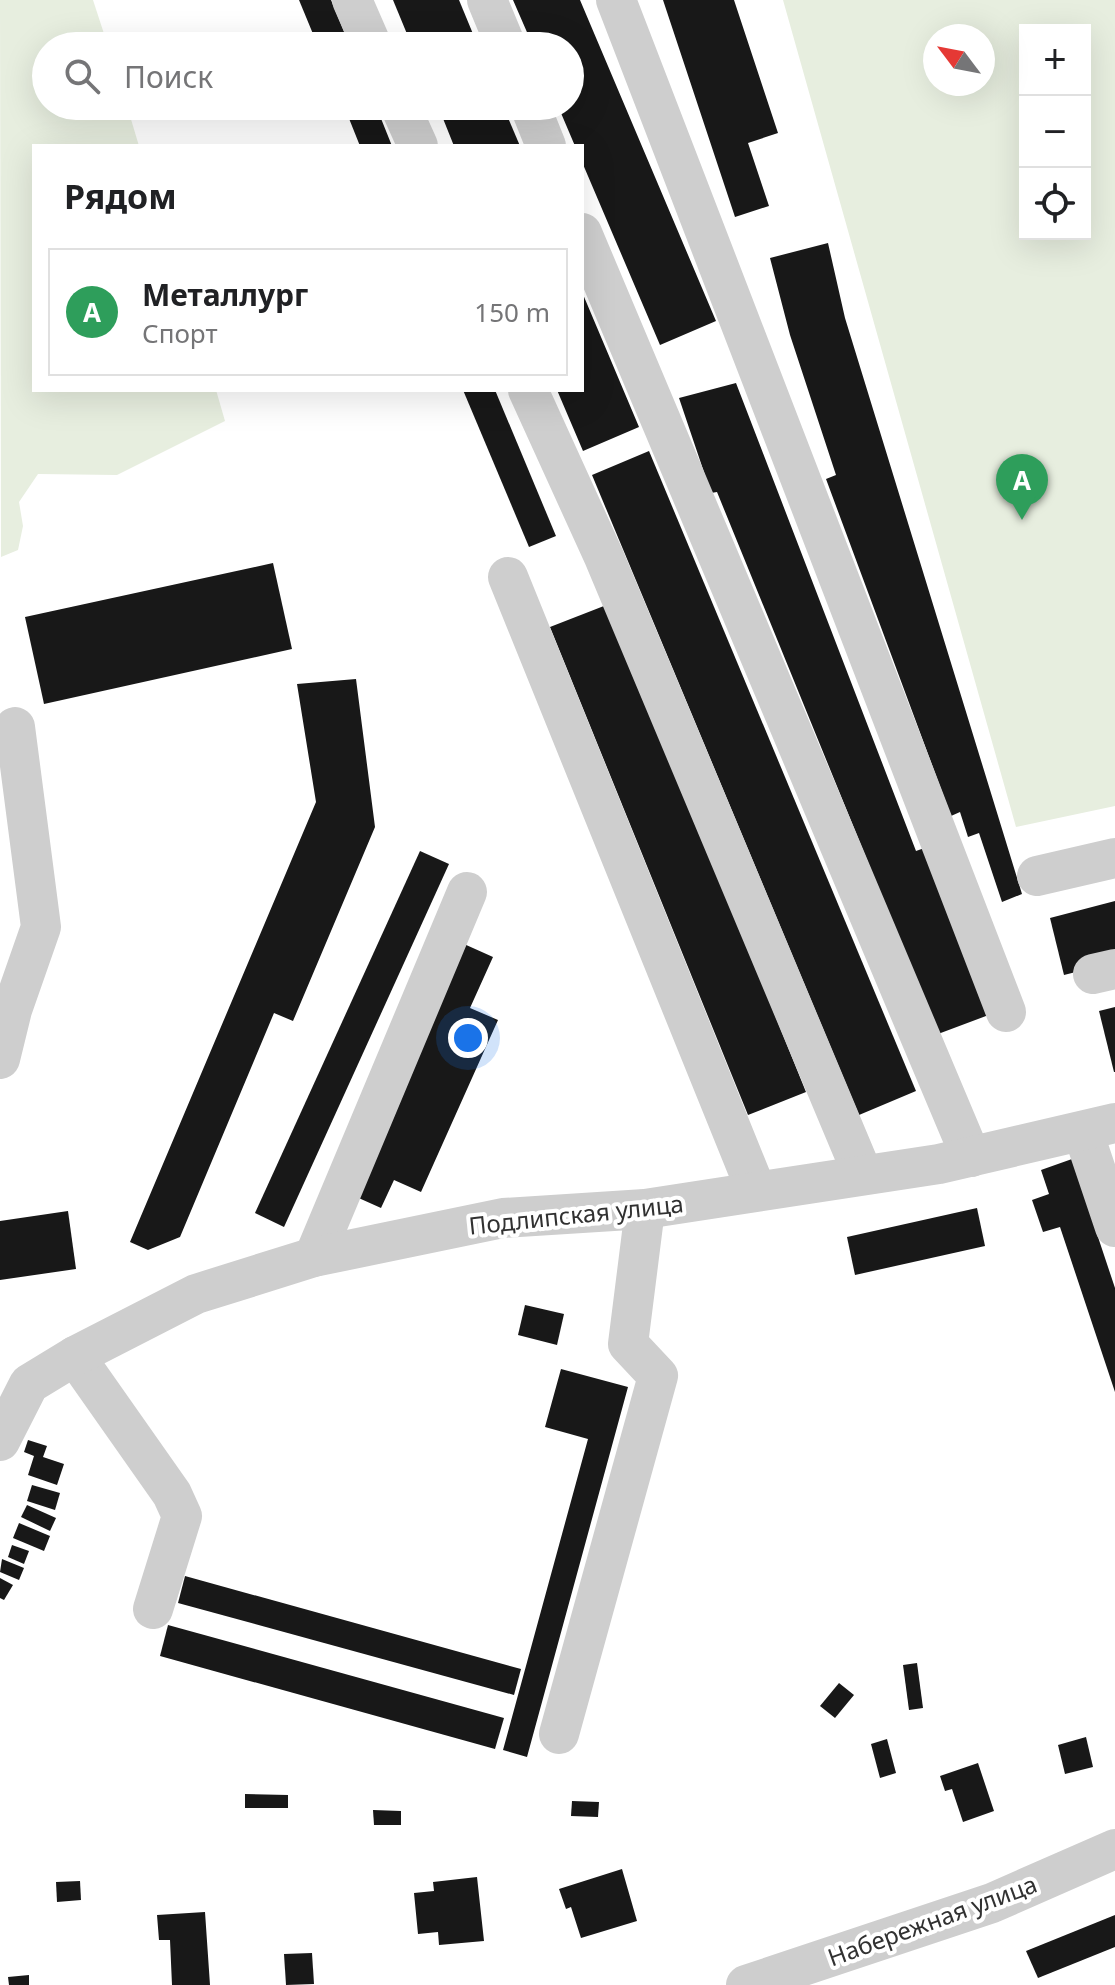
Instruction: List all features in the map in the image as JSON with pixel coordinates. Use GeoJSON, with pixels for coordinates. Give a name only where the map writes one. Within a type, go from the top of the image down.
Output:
{"type":"FeatureCollection","features":[{"type":"Feature","properties":{"kind":"street"},"geometry":{"type":"LineString","coordinates":[[352,0],[366,32]]}},
{"type":"Feature","properties":{"kind":"street"},"geometry":{"type":"LineString","coordinates":[[487,0],[500,32]]}},
{"type":"Feature","properties":{"kind":"street"},"geometry":{"type":"LineString","coordinates":[[616,0],[1006,1012]]}},
{"type":"Feature","properties":{"kind":"street"},"geometry":{"type":"LineString","coordinates":[[406,120],[417,144]]}},
{"type":"Feature","properties":{"kind":"street"},"geometry":{"type":"LineString","coordinates":[[536,120],[545,144]]}},
{"type":"Feature","properties":{"kind":"street"},"geometry":{"type":"LineString","coordinates":[[584,238],[971,1157]]}},
{"type":"Feature","properties":{"kind":"street"},"geometry":{"type":"LineString","coordinates":[[529,392],[604,557],[863,1175]]}},
{"type":"Feature","properties":{"kind":"street"},"geometry":{"type":"LineString","coordinates":[[508,577],[756,1190]]}},
{"type":"Feature","properties":{"kind":"street"},"geometry":{"type":"LineString","coordinates":[[0,1059],[6,1009],[41,927],[15,727]]}},
{"type":"Feature","properties":{"kind":"street"},"geometry":{"type":"LineString","coordinates":[[1037,876],[1115,858]]}},
{"type":"Feature","properties":{"kind":"street"},"geometry":{"type":"LineString","coordinates":[[314,1257],[467,892]]}},
{"type":"Feature","properties":{"kind":"street"},"geometry":{"type":"LineString","coordinates":[[1099,1128],[1115,1227]]}},
{"type":"Feature","properties":{"kind":"street","name":"Подлипская улица"},"geometry":{"type":"LineString","coordinates":[[0,1441],[14,1384],[196,1294],[314,1257],[503,1218],[645,1209],[863,1175],[971,1157],[1099,1128]]}},
{"type":"Feature","properties":{"kind":"street"},"geometry":{"type":"LineString","coordinates":[[559,1734],[658,1376],[628,1344],[645,1209]]}},
{"type":"Feature","properties":{"kind":"street"},"geometry":{"type":"LineString","coordinates":[[75,1356],[172,1494],[182,1516],[153,1609]]}},
{"type":"Feature","properties":{"kind":"street","name":"Набережная улица"},"geometry":{"type":"LineString","coordinates":[[746,1985],[992,1903],[1115,1849]]}},
{"type":"Feature","properties":{"kind":"green space"},"geometry":{"type":"Polygon","coordinates":[[[0,0],[93,0],[103,32],[32,32],[32,120],[131,120],[138,144],[32,144],[32,392],[217,392],[225,421],[117,475],[38,474],[19,502],[23,526],[18,550],[1,557],[0,0]]]}},
{"type":"Feature","properties":{"kind":"green space"},"geometry":{"type":"Polygon","coordinates":[[[783,0],[1115,0],[1115,806],[1016,827],[783,0]]]}},
{"type":"Feature","properties":{"kind":"building"},"geometry":{"type":"Polygon","coordinates":[[[299,0],[331,0],[344,32],[312,32],[299,0]]]}},
{"type":"Feature","properties":{"kind":"building"},"geometry":{"type":"Polygon","coordinates":[[[393,0],[459,0],[472,32],[406,32],[393,0]]]}},
{"type":"Feature","properties":{"kind":"building"},"geometry":{"type":"Polygon","coordinates":[[[513,0],[580,0],[716,321],[660,345],[584,167],[584,144],[574,144],[564,120],[584,120],[584,32],[527,32],[513,0]]]}},
{"type":"Feature","properties":{"kind":"building"},"geometry":{"type":"Polygon","coordinates":[[[663,0],[734,0],[778,133],[748,143],[769,206],[735,217],[663,0]]]}},
{"type":"Feature","properties":{"kind":"building"},"geometry":{"type":"Polygon","coordinates":[[[350,120],[382,120],[391,144],[359,144],[350,120]]]}},
{"type":"Feature","properties":{"kind":"building"},"geometry":{"type":"Polygon","coordinates":[[[444,120],[509,120],[519,144],[453,144],[444,120]]]}},
{"type":"Feature","properties":{"kind":"building"},"geometry":{"type":"Polygon","coordinates":[[[828,243],[845,318],[1022,894],[1002,902],[979,833],[968,837],[960,812],[951,816],[826,479],[836,475],[790,335],[770,258],[828,243]]]}},
{"type":"Feature","properties":{"kind":"building"},"geometry":{"type":"Polygon","coordinates":[[[584,297],[639,427],[583,451],[558,392],[584,392],[584,297]]]}},
{"type":"Feature","properties":{"kind":"building"},"geometry":{"type":"Polygon","coordinates":[[[736,383],[916,851],[930,846],[994,1013],[938,1034],[717,492],[711,493],[679,398],[736,383]]]}},
{"type":"Feature","properties":{"kind":"building"},"geometry":{"type":"Polygon","coordinates":[[[464,392],[496,392],[556,536],[529,547],[464,392]]]}},
{"type":"Feature","properties":{"kind":"building"},"geometry":{"type":"Polygon","coordinates":[[[649,451],[916,1091],[859,1115],[592,475],[649,451]]]}},
{"type":"Feature","properties":{"kind":"building"},"geometry":{"type":"Polygon","coordinates":[[[273,563],[292,649],[44,704],[25,617],[273,563]]]}},
{"type":"Feature","properties":{"kind":"building"},"geometry":{"type":"Polygon","coordinates":[[[609,604],[806,1092],[748,1115],[550,627],[609,604]]]}},
{"type":"Feature","properties":{"kind":"building"},"geometry":{"type":"Polygon","coordinates":[[[356,679],[375,827],[293,1021],[274,1013],[180,1237],[148,1250],[130,1242],[316,802],[297,684],[356,679]]]}},
{"type":"Feature","properties":{"kind":"building"},"geometry":{"type":"Polygon","coordinates":[[[420,851],[449,864],[284,1227],[255,1213],[420,851]]]}},
{"type":"Feature","properties":{"kind":"building"},"geometry":{"type":"Polygon","coordinates":[[[1115,901],[1115,962],[1064,975],[1050,918],[1115,901]]]}},
{"type":"Feature","properties":{"kind":"building"},"geometry":{"type":"Polygon","coordinates":[[[464,944],[493,957],[470,1008],[498,1020],[421,1192],[394,1180],[381,1208],[352,1195],[464,944]]]}},
{"type":"Feature","properties":{"kind":"building"},"geometry":{"type":"Polygon","coordinates":[[[1115,1007],[1115,1072],[1114,1072],[1099,1011],[1115,1007]]]}},
{"type":"Feature","properties":{"kind":"building"},"geometry":{"type":"Polygon","coordinates":[[[1072,1159],[1115,1288],[1115,1392],[1060,1227],[1043,1232],[1032,1200],[1049,1194],[1041,1170],[1072,1159]]]}},
{"type":"Feature","properties":{"kind":"building"},"geometry":{"type":"Polygon","coordinates":[[[977,1208],[985,1246],[855,1275],[847,1237],[977,1208]]]}},
{"type":"Feature","properties":{"kind":"building"},"geometry":{"type":"Polygon","coordinates":[[[68,1211],[76,1269],[0,1280],[0,1221],[68,1211]]]}},
{"type":"Feature","properties":{"kind":"building"},"geometry":{"type":"Polygon","coordinates":[[[525,1305],[564,1314],[557,1345],[518,1335],[525,1305]]]}},
{"type":"Feature","properties":{"kind":"building"},"geometry":{"type":"Polygon","coordinates":[[[561,1369],[628,1387],[527,1757],[503,1750],[588,1439],[545,1427],[561,1369]]]}},
{"type":"Feature","properties":{"kind":"building"},"geometry":{"type":"Polygon","coordinates":[[[28,1440],[47,1446],[43,1457],[64,1464],[57,1485],[28,1475],[34,1456],[24,1452],[28,1440]]]}},
{"type":"Feature","properties":{"kind":"building"},"geometry":{"type":"Polygon","coordinates":[[[32,1485],[60,1493],[55,1510],[27,1501],[32,1485]]]}},
{"type":"Feature","properties":{"kind":"building"},"geometry":{"type":"Polygon","coordinates":[[[27,1505],[56,1518],[50,1531],[21,1517],[27,1505]]]}},
{"type":"Feature","properties":{"kind":"building"},"geometry":{"type":"Polygon","coordinates":[[[19,1523],[50,1536],[44,1551],[13,1538],[19,1523]]]}},
{"type":"Feature","properties":{"kind":"building"},"geometry":{"type":"Polygon","coordinates":[[[12,1545],[29,1551],[24,1564],[8,1557],[12,1545]]]}},
{"type":"Feature","properties":{"kind":"building"},"geometry":{"type":"Polygon","coordinates":[[[2,1559],[24,1568],[19,1580],[0,1572],[2,1559]]]}},
{"type":"Feature","properties":{"kind":"building"},"geometry":{"type":"Polygon","coordinates":[[[185,1576],[521,1669],[514,1695],[178,1603],[185,1576]]]}},
{"type":"Feature","properties":{"kind":"building"},"geometry":{"type":"Polygon","coordinates":[[[0,1578],[13,1585],[4,1600],[0,1598],[0,1578]]]}},
{"type":"Feature","properties":{"kind":"building"},"geometry":{"type":"Polygon","coordinates":[[[168,1625],[504,1718],[495,1749],[160,1656],[168,1625]]]}},
{"type":"Feature","properties":{"kind":"building"},"geometry":{"type":"Polygon","coordinates":[[[917,1663],[923,1708],[909,1710],[903,1665],[917,1663]]]}},
{"type":"Feature","properties":{"kind":"building"},"geometry":{"type":"Polygon","coordinates":[[[839,1683],[854,1695],[835,1718],[820,1706],[839,1683]]]}},
{"type":"Feature","properties":{"kind":"building"},"geometry":{"type":"Polygon","coordinates":[[[1086,1737],[1093,1767],[1065,1774],[1058,1745],[1086,1737]]]}},
{"type":"Feature","properties":{"kind":"building"},"geometry":{"type":"Polygon","coordinates":[[[887,1739],[896,1773],[880,1778],[871,1744],[887,1739]]]}},
{"type":"Feature","properties":{"kind":"building"},"geometry":{"type":"Polygon","coordinates":[[[978,1763],[994,1811],[963,1822],[952,1789],[945,1791],[940,1776],[978,1763]]]}},
{"type":"Feature","properties":{"kind":"building"},"geometry":{"type":"Polygon","coordinates":[[[245,1794],[288,1795],[288,1808],[245,1808],[245,1794]]]}},
{"type":"Feature","properties":{"kind":"building"},"geometry":{"type":"Polygon","coordinates":[[[572,1801],[599,1802],[598,1817],[571,1816],[572,1801]]]}},
{"type":"Feature","properties":{"kind":"building"},"geometry":{"type":"Polygon","coordinates":[[[373,1810],[401,1811],[401,1825],[374,1825],[373,1810]]]}},
{"type":"Feature","properties":{"kind":"building"},"geometry":{"type":"Polygon","coordinates":[[[622,1869],[637,1921],[581,1938],[571,1907],[566,1909],[559,1889],[622,1869]]]}},
{"type":"Feature","properties":{"kind":"building"},"geometry":{"type":"Polygon","coordinates":[[[477,1877],[484,1941],[439,1945],[438,1932],[418,1934],[414,1893],[434,1891],[433,1882],[477,1877]]]}},
{"type":"Feature","properties":{"kind":"building"},"geometry":{"type":"Polygon","coordinates":[[[80,1881],[81,1900],[57,1902],[56,1882],[80,1881]]]}},
{"type":"Feature","properties":{"kind":"building"},"geometry":{"type":"Polygon","coordinates":[[[205,1912],[210,1985],[172,1985],[170,1940],[159,1940],[157,1915],[205,1912]]]}},
{"type":"Feature","properties":{"kind":"building"},"geometry":{"type":"Polygon","coordinates":[[[1115,1915],[1115,1947],[1038,1978],[1026,1951],[1115,1915]]]}},
{"type":"Feature","properties":{"kind":"building"},"geometry":{"type":"Polygon","coordinates":[[[312,1953],[314,1984],[286,1985],[284,1954],[312,1953]]]}},
{"type":"Feature","properties":{"kind":"building"},"geometry":{"type":"Polygon","coordinates":[[[29,1975],[29,1985],[9,1985],[8,1977],[29,1975]]]}},
{"type":"Feature","properties":{"kind":"place","name":"Металлург"},"geometry":{"type":"Point","coordinates":[1022,520]}}]}
